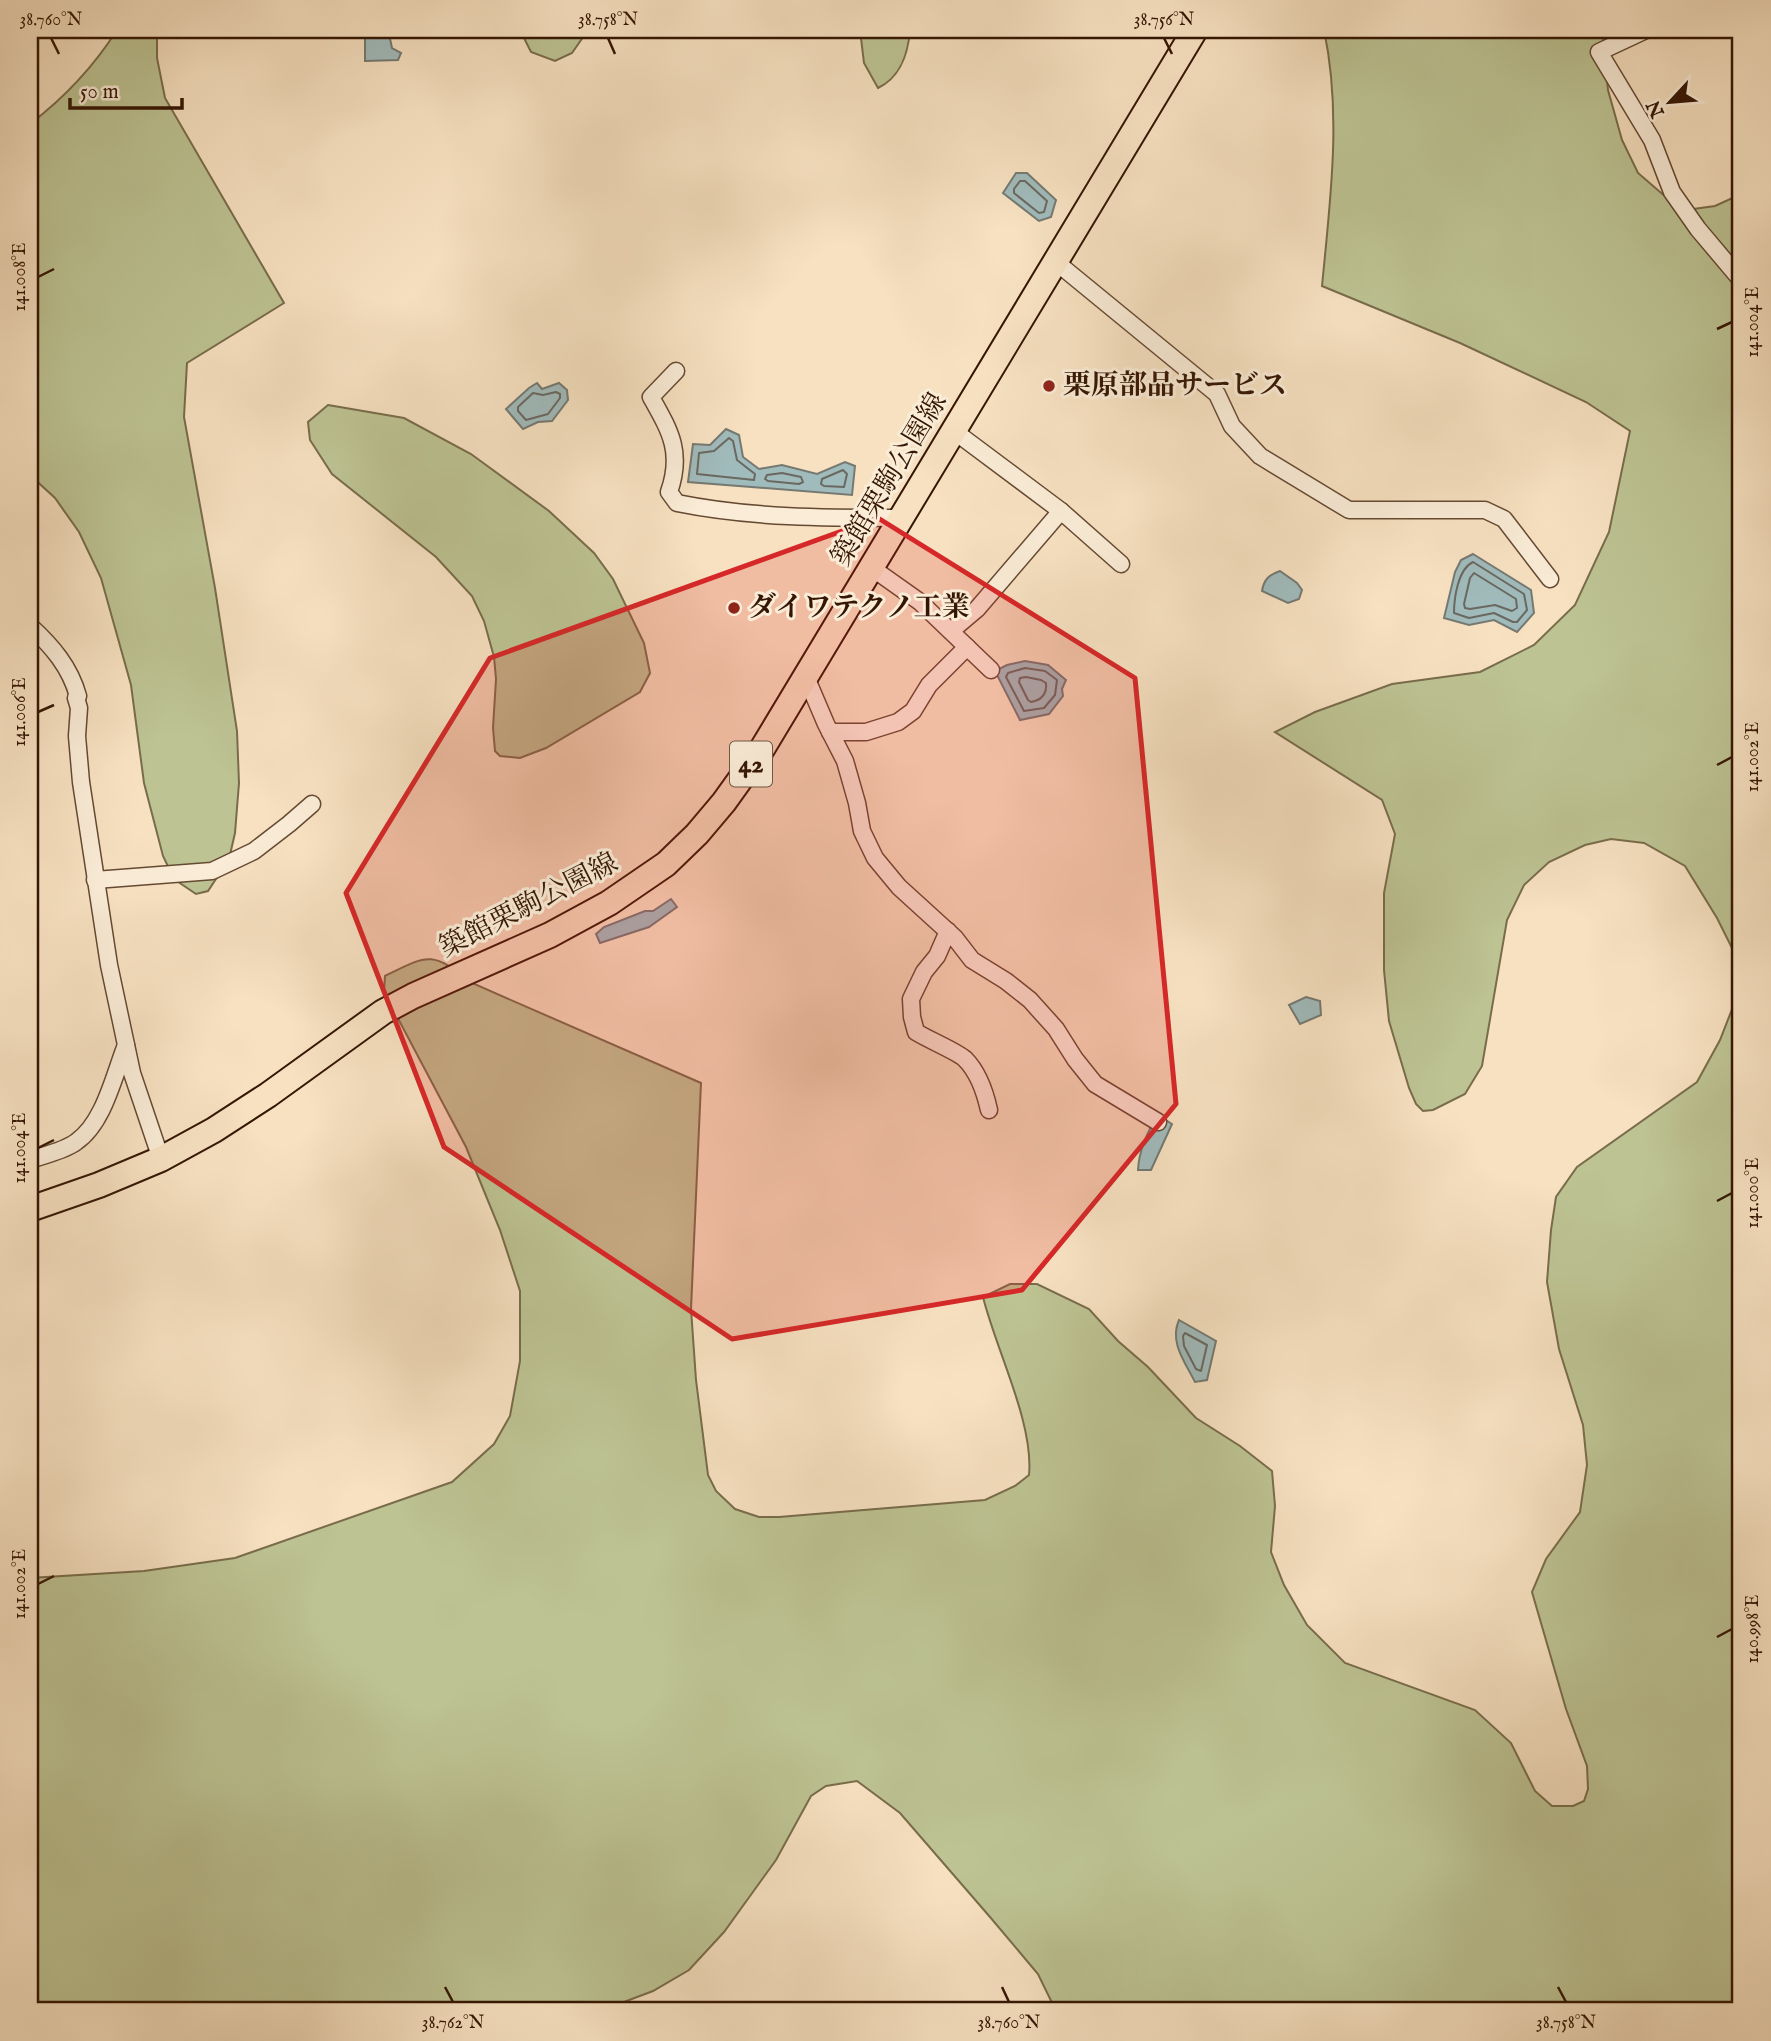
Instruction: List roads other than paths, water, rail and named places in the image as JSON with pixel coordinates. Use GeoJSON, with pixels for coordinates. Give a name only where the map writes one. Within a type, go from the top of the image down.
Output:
{"type":"FeatureCollection","features":[{"type":"Feature","properties":{"kind":"main road","name":"築館栗駒公園線"},"geometry":{"type":"LineString","coordinates":[[30,1209],[99,1185],[161,1159],[268,1095],[383,1012],[412,996],[550,935],[609,903],[666,864],[696,834],[724,802],[762,749],[1195,30]]}},
{"type":"Feature","properties":{"kind":"street"},"geometry":{"type":"LineString","coordinates":[[1646,30],[1600,52],[1611,75],[1652,141],[1672,192],[1698,229],[1741,280]]}},
{"type":"Feature","properties":{"kind":"street"},"geometry":{"type":"LineString","coordinates":[[1056,262],[1217,394],[1232,426],[1260,456],[1349,510],[1485,510],[1504,519],[1550,579]]}},
{"type":"Feature","properties":{"kind":"street"},"geometry":{"type":"LineString","coordinates":[[676,371],[651,397],[666,423],[675,447],[674,477],[669,492],[677,503],[700,508],[809,518],[901,518]]}},
{"type":"Feature","properties":{"kind":"street"},"geometry":{"type":"LineString","coordinates":[[954,431],[1060,512],[1121,564]]}},
{"type":"Feature","properties":{"kind":"street"},"geometry":{"type":"LineString","coordinates":[[951,631],[977,608],[1060,512]]}},
{"type":"Feature","properties":{"kind":"street"},"geometry":{"type":"LineString","coordinates":[[872,568],[920,602],[991,670]]}},
{"type":"Feature","properties":{"kind":"street"},"geometry":{"type":"LineString","coordinates":[[30,626],[57,654],[74,680],[78,696],[77,736],[81,782],[109,965],[132,1073],[161,1159]]}},
{"type":"Feature","properties":{"kind":"street"},"geometry":{"type":"LineString","coordinates":[[830,732],[866,732],[898,722],[914,711],[929,685],[967,647]]}},
{"type":"Feature","properties":{"kind":"street"},"geometry":{"type":"LineString","coordinates":[[806,677],[845,761],[862,831],[875,858],[899,887],[948,931],[972,960],[1030,1000],[1056,1030],[1095,1084],[1158,1122]]}},
{"type":"Feature","properties":{"kind":"street"},"geometry":{"type":"LineString","coordinates":[[95,880],[212,871],[254,851],[312,804]]}},
{"type":"Feature","properties":{"kind":"street"},"geometry":{"type":"LineString","coordinates":[[948,931],[937,956],[924,972],[911,999],[912,1017],[916,1032],[964,1058],[976,1073],[985,1092],[989,1110]]}},
{"type":"Feature","properties":{"kind":"street"},"geometry":{"type":"LineString","coordinates":[[30,1160],[74,1144],[88,1133],[98,1119],[126,1045]]}},
{"type":"Feature","properties":{"kind":"water"},"geometry":{"type":"Polygon","coordinates":[[[365,30],[392,30],[389,34],[392,48],[401,53],[398,60],[365,61],[365,30]]]}},
{"type":"Feature","properties":{"kind":"water"},"geometry":{"type":"Polygon","coordinates":[[[1016,173],[1027,173],[1056,200],[1051,217],[1039,221],[1003,193],[1016,173]]]}},
{"type":"Feature","properties":{"kind":"water"},"geometry":{"type":"Polygon","coordinates":[[[537,383],[542,389],[559,383],[567,390],[568,400],[552,421],[538,422],[523,429],[506,409],[537,383]]]}},
{"type":"Feature","properties":{"kind":"water"},"geometry":{"type":"Polygon","coordinates":[[[726,429],[739,435],[743,457],[759,469],[782,465],[817,474],[845,462],[855,466],[852,495],[688,482],[693,444],[710,445],[726,429]]]}},
{"type":"Feature","properties":{"kind":"water"},"geometry":{"type":"Polygon","coordinates":[[[1473,554],[1531,590],[1534,613],[1517,632],[1494,620],[1469,625],[1444,618],[1455,572],[1461,560],[1473,554]]]}},
{"type":"Feature","properties":{"kind":"water"},"geometry":{"type":"Polygon","coordinates":[[[1280,571],[1302,590],[1299,599],[1288,603],[1262,591],[1268,578],[1280,571]]]}},
{"type":"Feature","properties":{"kind":"water"},"geometry":{"type":"Polygon","coordinates":[[[1025,661],[1048,665],[1066,680],[1062,689],[1063,696],[1049,714],[1020,720],[995,671],[1025,661]]]}},
{"type":"Feature","properties":{"kind":"water"},"geometry":{"type":"Polygon","coordinates":[[[671,899],[677,907],[649,927],[600,943],[596,934],[604,927],[645,911],[653,911],[671,899]]]}},
{"type":"Feature","properties":{"kind":"water"},"geometry":{"type":"Polygon","coordinates":[[[1306,997],[1320,1001],[1321,1015],[1300,1024],[1289,1005],[1306,997]]]}},
{"type":"Feature","properties":{"kind":"water"},"geometry":{"type":"Polygon","coordinates":[[[1158,1115],[1172,1124],[1151,1170],[1138,1170],[1144,1141],[1158,1115]]]}},
{"type":"Feature","properties":{"kind":"water"},"geometry":{"type":"Polygon","coordinates":[[[1179,1320],[1216,1341],[1207,1380],[1195,1382],[1183,1359],[1176,1336],[1179,1320]]]}},
{"type":"Feature","properties":{"kind":"place","name":"栗原部品サービス"},"geometry":{"type":"Point","coordinates":[1049,386]}},
{"type":"Feature","properties":{"kind":"place","name":"ダイワテクノ工業"},"geometry":{"type":"Point","coordinates":[734,608]}}]}
